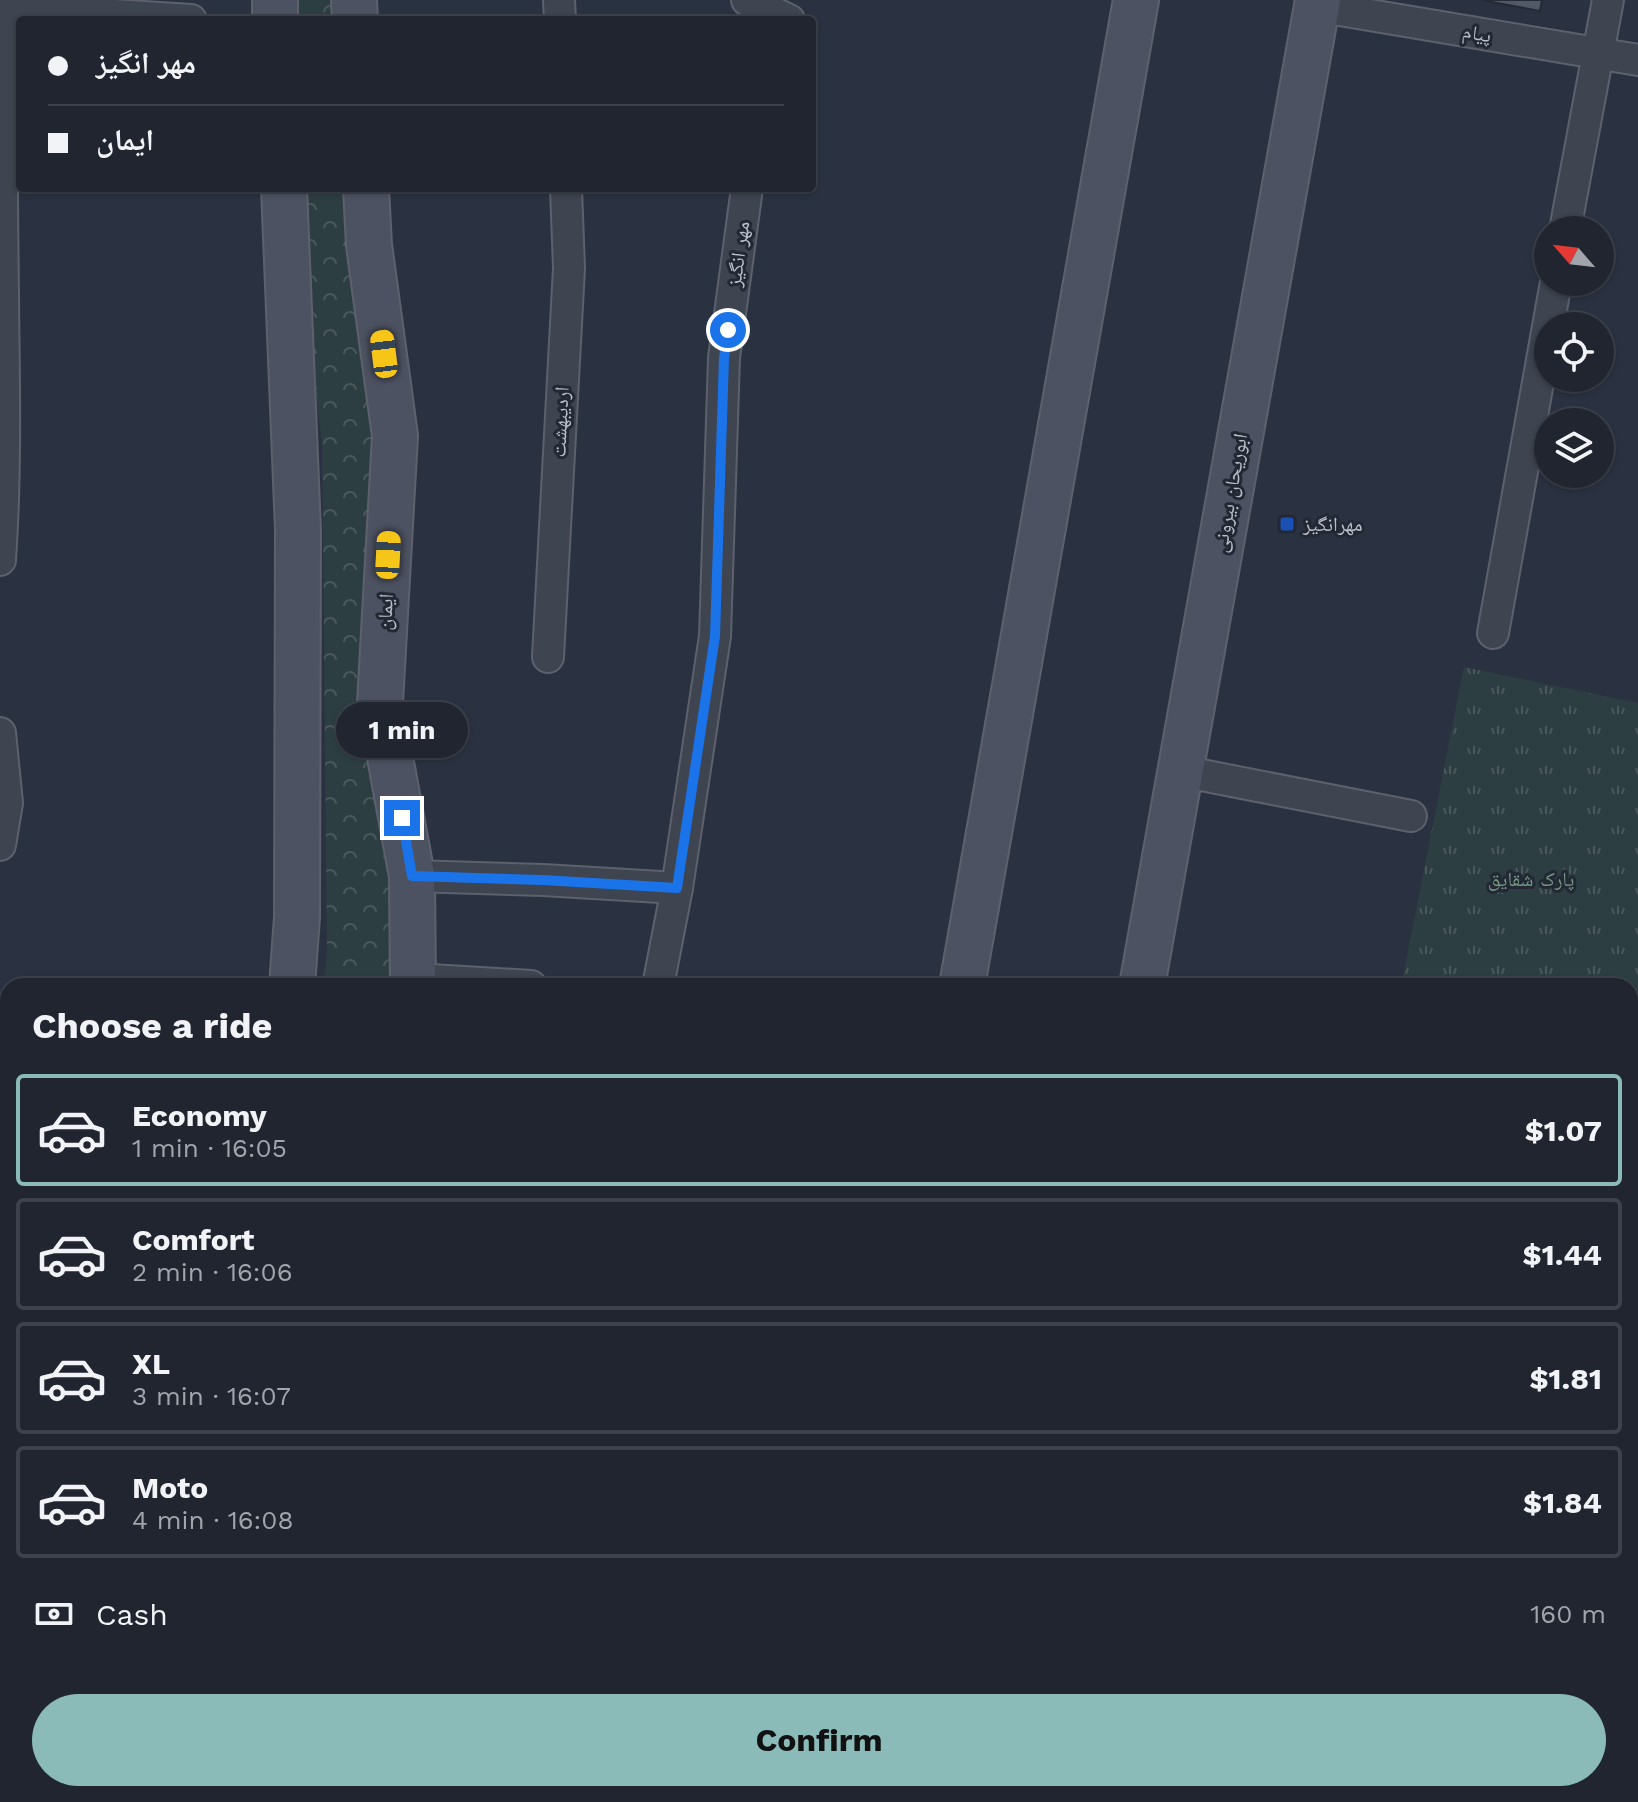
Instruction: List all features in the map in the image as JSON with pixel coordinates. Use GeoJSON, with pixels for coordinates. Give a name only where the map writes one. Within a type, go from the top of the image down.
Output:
{"type":"FeatureCollection","features":[{"type":"Feature","properties":{"kind":"main road"},"geometry":{"type":"LineString","coordinates":[[963,978],[1136,0]]}},
{"type":"Feature","properties":{"kind":"main road","name":"ابوریحان بیرونی"},"geometry":{"type":"LineString","coordinates":[[1143,978],[1317,3]]}},
{"type":"Feature","properties":{"kind":"main road"},"geometry":{"type":"LineString","coordinates":[[284,192],[298,530],[297,902],[292,978]]}},
{"type":"Feature","properties":{"kind":"main road","name":"ایمان"},"geometry":{"type":"LineString","coordinates":[[366,192],[369,245],[395,436],[380,703],[412,876],[414,978]]}},
{"type":"Feature","properties":{"kind":"street"},"geometry":{"type":"LineString","coordinates":[[747,0],[781,16]]}},
{"type":"Feature","properties":{"kind":"street"},"geometry":{"type":"LineString","coordinates":[[1567,216],[1608,0]]}},
{"type":"Feature","properties":{"kind":"street","name":"پیام"},"geometry":{"type":"LineString","coordinates":[[1317,3],[1638,60]]}},
{"type":"Feature","properties":{"kind":"street"},"geometry":{"type":"LineString","coordinates":[[0,560],[3,312],[1,67],[6,4],[145,16]]}},
{"type":"Feature","properties":{"kind":"street","name":"اردیبهشت"},"geometry":{"type":"LineString","coordinates":[[548,657],[569,268],[566,192]]}},
{"type":"Feature","properties":{"kind":"street","name":"مهر انگیز"},"geometry":{"type":"LineString","coordinates":[[660,978],[677,888],[715,636],[724,358],[746,192]]}},
{"type":"Feature","properties":{"kind":"street"},"geometry":{"type":"LineString","coordinates":[[1493,633],[1553,296]]}},
{"type":"Feature","properties":{"kind":"street"},"geometry":{"type":"LineString","coordinates":[[0,733],[7,803],[0,845]]}},
{"type":"Feature","properties":{"kind":"street"},"geometry":{"type":"LineString","coordinates":[[1181,771],[1411,816]]}},
{"type":"Feature","properties":{"kind":"street"},"geometry":{"type":"LineString","coordinates":[[412,876],[677,888]]}},
{"type":"Feature","properties":{"kind":"green space"},"geometry":{"type":"Polygon","coordinates":[[[292,0],[345,0],[346,16],[293,16],[292,0]]]}},
{"type":"Feature","properties":{"kind":"green space"},"geometry":{"type":"Polygon","coordinates":[[[299,192],[355,192],[379,410],[385,795],[399,978],[325,978],[322,441],[303,301],[299,192]]]}},
{"type":"Feature","properties":{"kind":"green space","name":"پارک شقایق"},"geometry":{"type":"Polygon","coordinates":[[[1464,667],[1638,703],[1638,978],[1403,978],[1464,667]]]}},
{"type":"Feature","properties":{"kind":"building"},"geometry":{"type":"Polygon","coordinates":[[[1481,0],[1542,0],[1540,11],[1481,0]]]}},
{"type":"Feature","properties":{"kind":"place","name":"مهرانگیز"},"geometry":{"type":"Point","coordinates":[1287,524]}},
{"type":"Feature","properties":{"kind":"route"},"geometry":{"type":"LineString","coordinates":[[402,818],[412,876],[677,888],[715,636],[724,358],[728,330]]}}]}
